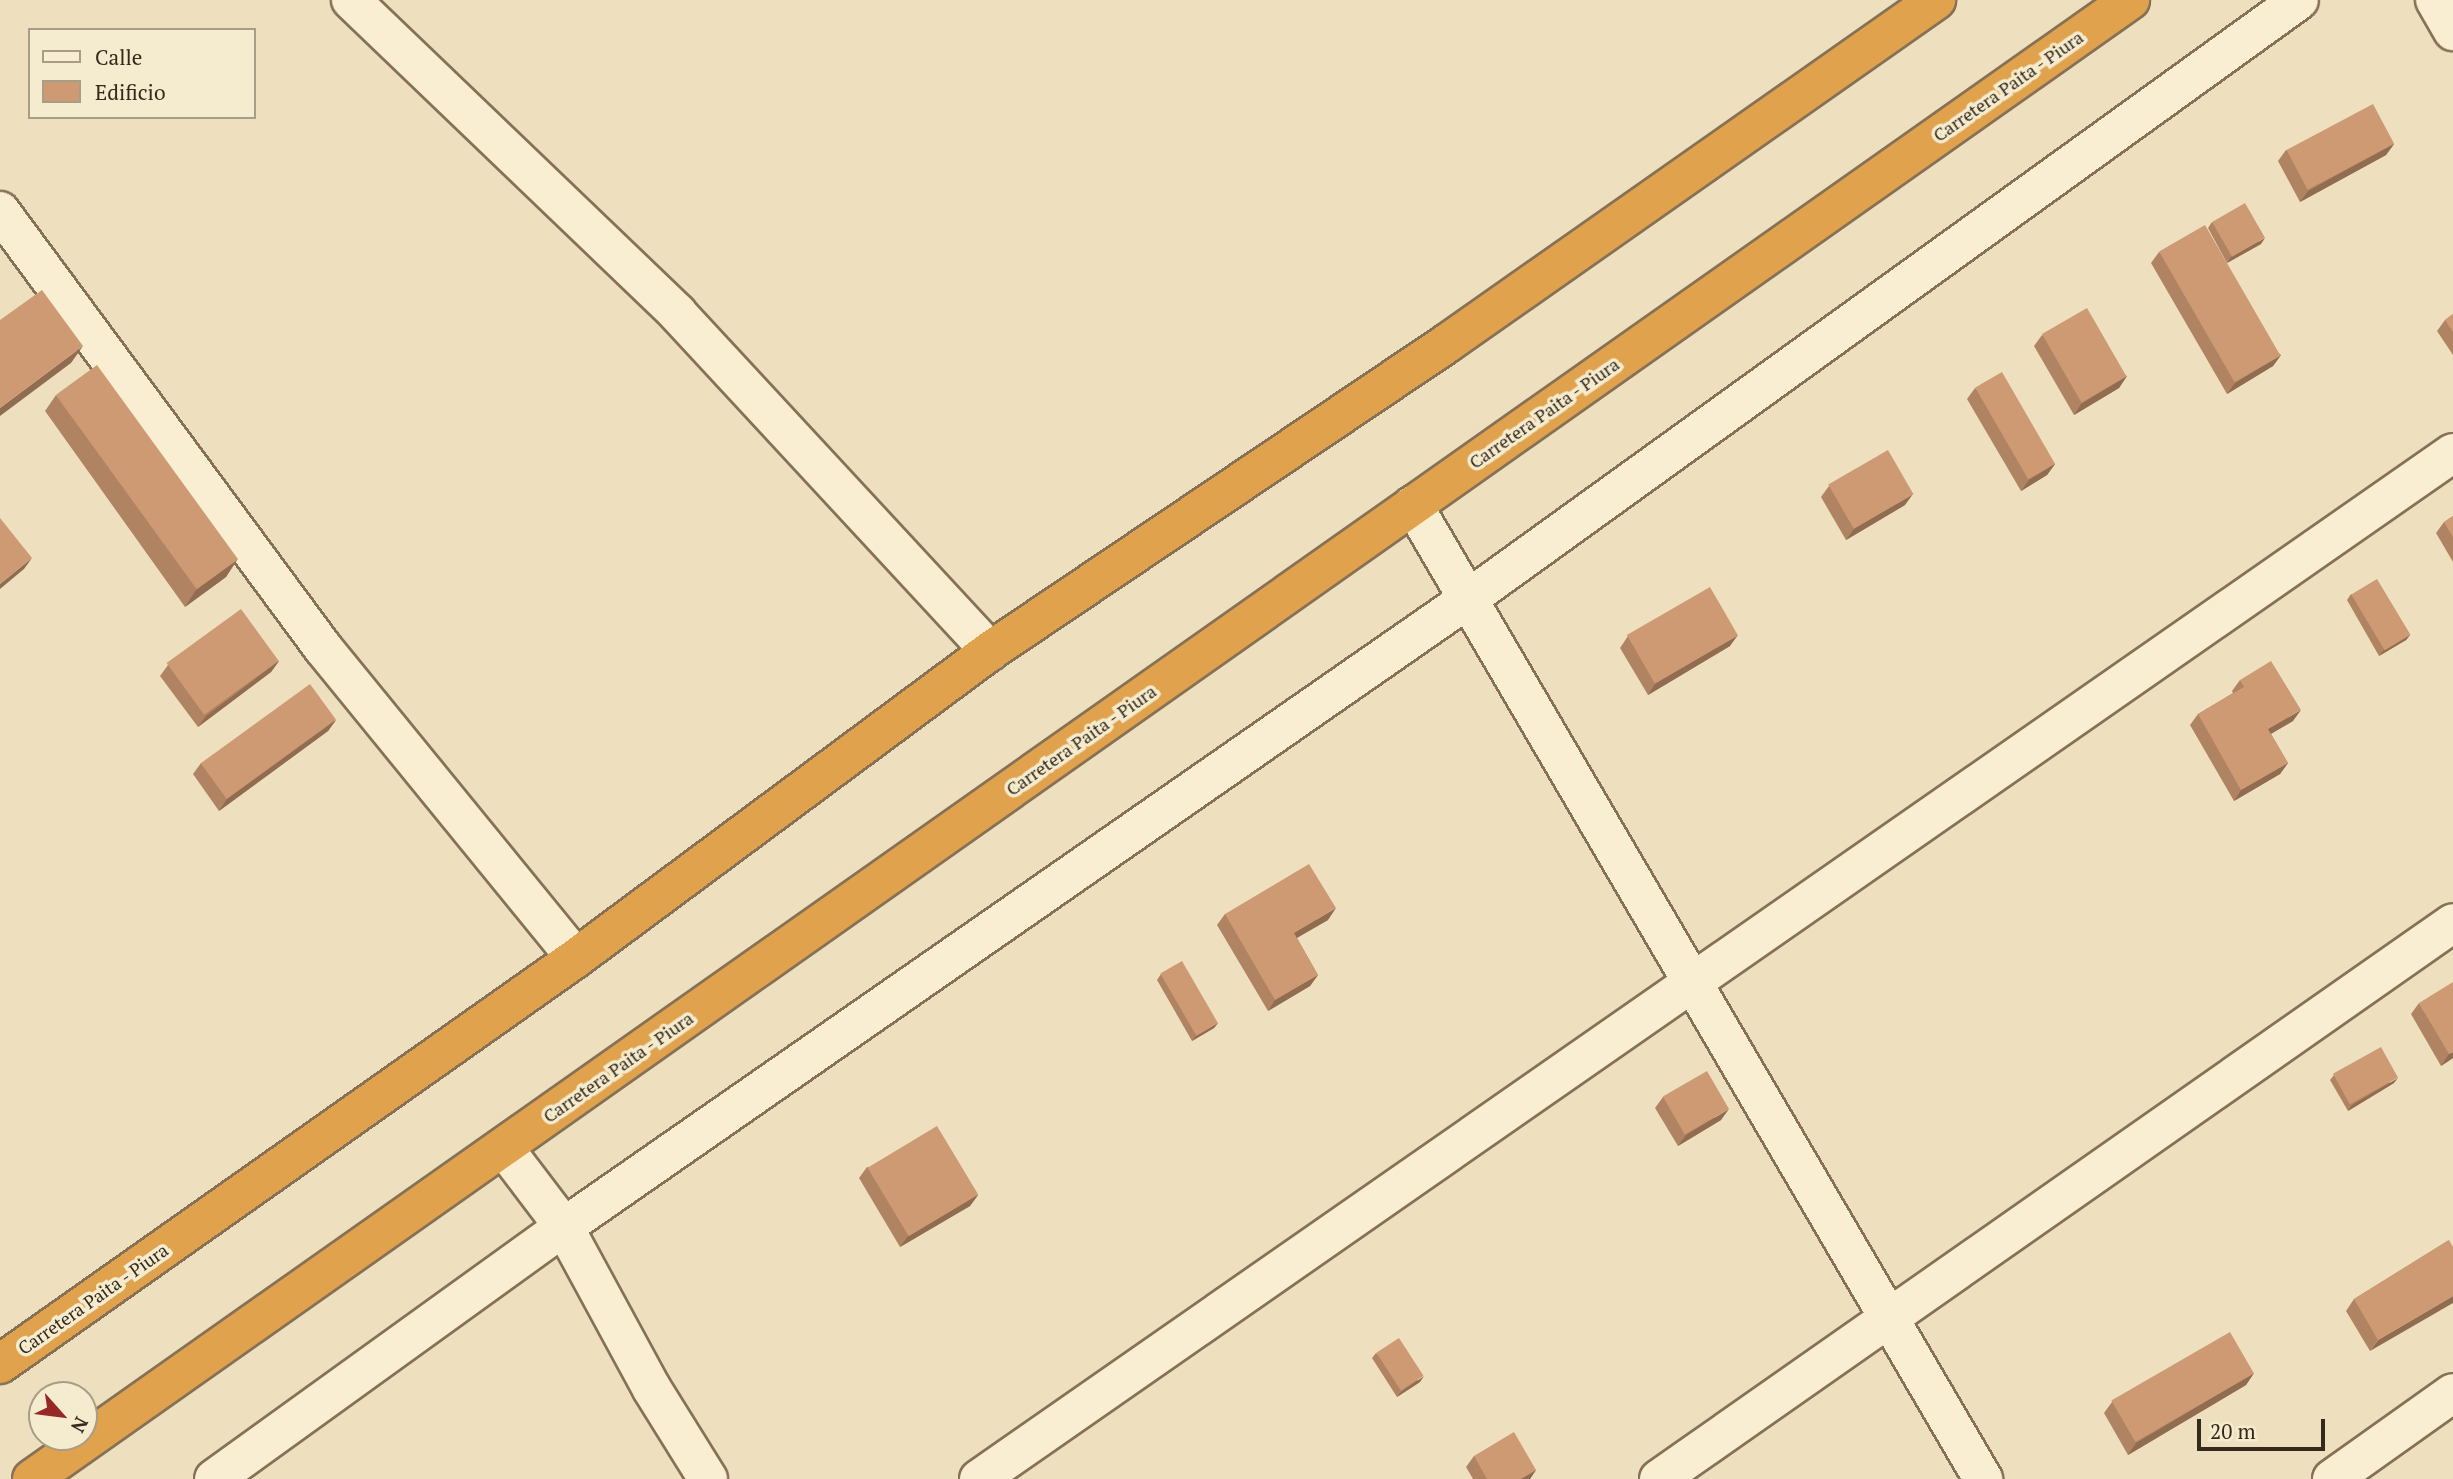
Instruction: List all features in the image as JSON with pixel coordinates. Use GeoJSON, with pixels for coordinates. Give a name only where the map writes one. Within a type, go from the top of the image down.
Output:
{"type":"FeatureCollection","features":[{"type":"Feature","properties":{"kind":"highway","name":"Carretera Paita - Piura"},"geometry":{"type":"LineString","coordinates":[[0,1364],[576,958],[990,651],[1446,344],[1936,0]]}},
{"type":"Feature","properties":{"kind":"highway","name":"Carretera Paita - Piura"},"geometry":{"type":"LineString","coordinates":[[32,1479],[2130,0]]}},
{"type":"Feature","properties":{"kind":"street"},"geometry":{"type":"LineString","coordinates":[[351,0],[677,313],[990,651]]}},
{"type":"Feature","properties":{"kind":"street"},"geometry":{"type":"LineString","coordinates":[[215,1479],[564,1227],[1468,599],[2300,0]]}},
{"type":"Feature","properties":{"kind":"street"},"geometry":{"type":"LineString","coordinates":[[2435,0],[2453,31]]}},
{"type":"Feature","properties":{"kind":"street"},"geometry":{"type":"LineString","coordinates":[[0,212],[323,648],[576,958]]}},
{"type":"Feature","properties":{"kind":"street"},"geometry":{"type":"LineString","coordinates":[[979,1479],[1694,985],[2453,453]]}},
{"type":"Feature","properties":{"kind":"street"},"geometry":{"type":"LineString","coordinates":[[1413,505],[1983,1479]]}},
{"type":"Feature","properties":{"kind":"street"},"geometry":{"type":"LineString","coordinates":[[1659,1479],[2453,923]]}},
{"type":"Feature","properties":{"kind":"street"},"geometry":{"type":"LineString","coordinates":[[504,1148],[564,1227],[652,1389],[708,1479]]}},
{"type":"Feature","properties":{"kind":"street"},"geometry":{"type":"LineString","coordinates":[[2332,1479],[2453,1393]]}},
{"type":"Feature","properties":{"kind":"building"},"geometry":{"type":"Polygon","coordinates":[[[2373,104],[2394,144],[2308,190],[2286,150],[2373,104]]]}},
{"type":"Feature","properties":{"kind":"building"},"geometry":{"type":"Polygon","coordinates":[[[2245,203],[2265,238],[2232,257],[2212,222],[2245,203]]]}},
{"type":"Feature","properties":{"kind":"building"},"geometry":{"type":"Polygon","coordinates":[[[2205,225],[2280,356],[2235,382],[2159,252],[2205,225]]]}},
{"type":"Feature","properties":{"kind":"building"},"geometry":{"type":"Polygon","coordinates":[[[42,290],[83,346],[0,408],[0,320],[42,290]]]}},
{"type":"Feature","properties":{"kind":"building"},"geometry":{"type":"Polygon","coordinates":[[[2087,308],[2126,376],[2081,402],[2042,334],[2087,308]]]}},
{"type":"Feature","properties":{"kind":"building"},"geometry":{"type":"Polygon","coordinates":[[[2453,314],[2453,332],[2445,320],[2453,314]]]}},
{"type":"Feature","properties":{"kind":"building"},"geometry":{"type":"Polygon","coordinates":[[[97,365],[238,559],[197,589],[56,395],[97,365]]]}},
{"type":"Feature","properties":{"kind":"building"},"geometry":{"type":"Polygon","coordinates":[[[2002,372],[2055,464],[2028,479],[1975,388],[2002,372]]]}},
{"type":"Feature","properties":{"kind":"building"},"geometry":{"type":"Polygon","coordinates":[[[1888,450],[1914,494],[1854,529],[1828,484],[1888,450]]]}},
{"type":"Feature","properties":{"kind":"building"},"geometry":{"type":"Polygon","coordinates":[[[2453,516],[2453,537],[2444,522],[2453,516]]]}},
{"type":"Feature","properties":{"kind":"building"},"geometry":{"type":"Polygon","coordinates":[[[0,518],[32,558],[0,584],[0,518]]]}},
{"type":"Feature","properties":{"kind":"building"},"geometry":{"type":"Polygon","coordinates":[[[2377,579],[2410,635],[2385,650],[2351,594],[2377,579]]]}},
{"type":"Feature","properties":{"kind":"building"},"geometry":{"type":"Polygon","coordinates":[[[1710,587],[1738,635],[1655,683],[1627,635],[1710,587]]]}},
{"type":"Feature","properties":{"kind":"building"},"geometry":{"type":"Polygon","coordinates":[[[241,609],[279,661],[204,715],[167,663],[241,609]]]}},
{"type":"Feature","properties":{"kind":"building"},"geometry":{"type":"Polygon","coordinates":[[[2271,661],[2301,710],[2268,729],[2288,763],[2241,790],[2198,714],[2244,687],[2240,680],[2271,661]]]}},
{"type":"Feature","properties":{"kind":"building"},"geometry":{"type":"Polygon","coordinates":[[[310,684],[336,720],[227,799],[201,763],[310,684]]]}},
{"type":"Feature","properties":{"kind":"building"},"geometry":{"type":"Polygon","coordinates":[[[1309,864],[1336,908],[1294,933],[1318,975],[1275,1000],[1225,914],[1309,864]]]}},
{"type":"Feature","properties":{"kind":"building"},"geometry":{"type":"Polygon","coordinates":[[[1182,961],[1218,1023],[1196,1036],[1160,974],[1182,961]]]}},
{"type":"Feature","properties":{"kind":"building"},"geometry":{"type":"Polygon","coordinates":[[[2453,982],[2453,1052],[2449,1054],[2419,1003],[2453,982]]]}},
{"type":"Feature","properties":{"kind":"building"},"geometry":{"type":"Polygon","coordinates":[[[2381,1047],[2398,1078],[2350,1104],[2333,1074],[2381,1047]]]}},
{"type":"Feature","properties":{"kind":"building"},"geometry":{"type":"Polygon","coordinates":[[[1707,1071],[1729,1109],[1685,1135],[1663,1096],[1707,1071]]]}},
{"type":"Feature","properties":{"kind":"building"},"geometry":{"type":"Polygon","coordinates":[[[937,1126],[978,1195],[909,1236],[868,1168],[937,1126]]]}},
{"type":"Feature","properties":{"kind":"building"},"geometry":{"type":"Polygon","coordinates":[[[2449,1240],[2453,1247],[2453,1296],[2378,1340],[2354,1299],[2449,1240]]]}},
{"type":"Feature","properties":{"kind":"building"},"geometry":{"type":"Polygon","coordinates":[[[2230,1332],[2254,1374],[2135,1442],[2111,1400],[2230,1332]]]}},
{"type":"Feature","properties":{"kind":"building"},"geometry":{"type":"Polygon","coordinates":[[[1399,1338],[1424,1376],[1401,1390],[1376,1353],[1399,1338]]]}},
{"type":"Feature","properties":{"kind":"building"},"geometry":{"type":"Polygon","coordinates":[[[1514,1432],[1536,1470],[1521,1479],[1487,1479],[1474,1456],[1514,1432]]]}}]}
